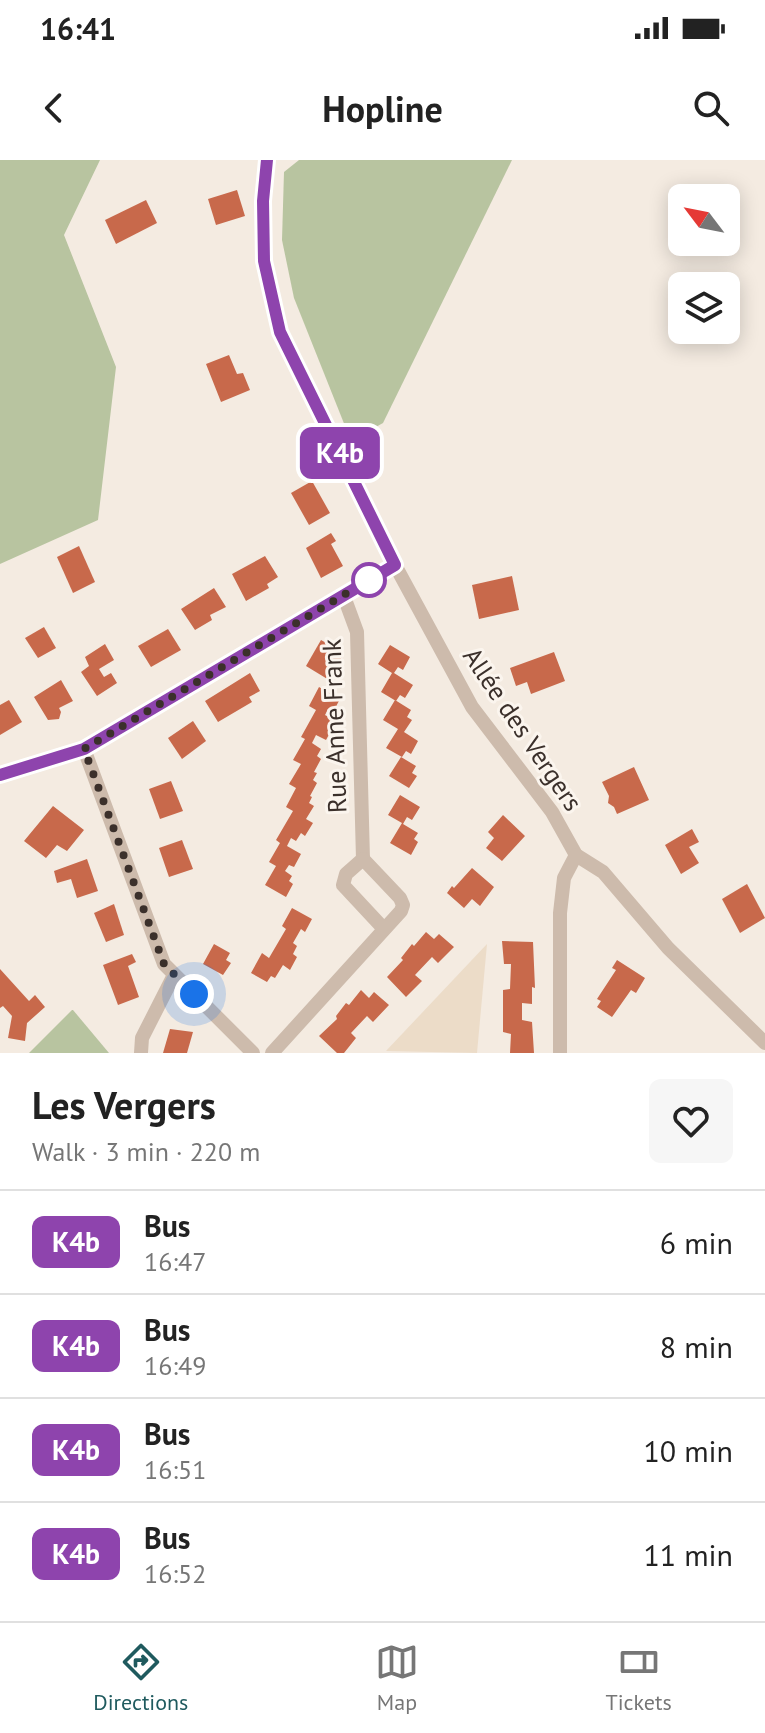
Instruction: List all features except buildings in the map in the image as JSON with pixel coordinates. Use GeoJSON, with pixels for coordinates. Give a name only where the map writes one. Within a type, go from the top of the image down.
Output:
{"type":"FeatureCollection","features":[{"type":"Feature","properties":{"kind":"street","name":"Allée des Vergers"},"geometry":{"type":"LineString","coordinates":[[267,160],[263,201],[264,261],[280,332],[395,565],[472,707],[552,812],[576,855],[603,872],[668,948],[765,1043]]}},
{"type":"Feature","properties":{"kind":"street"},"geometry":{"type":"LineString","coordinates":[[0,776],[84,749],[395,565]]}},
{"type":"Feature","properties":{"kind":"street","name":"Rue Anne Frank"},"geometry":{"type":"LineString","coordinates":[[343,594],[357,632],[363,859],[346,874],[343,885],[384,929]]}},
{"type":"Feature","properties":{"kind":"street"},"geometry":{"type":"LineString","coordinates":[[84,749],[164,964],[253,1053]]}},
{"type":"Feature","properties":{"kind":"street"},"geometry":{"type":"LineString","coordinates":[[560,1053],[560,913],[564,878],[576,855]]}},
{"type":"Feature","properties":{"kind":"street"},"geometry":{"type":"LineString","coordinates":[[272,1053],[401,911],[403,905],[363,859]]}},
{"type":"Feature","properties":{"kind":"street"},"geometry":{"type":"LineString","coordinates":[[141,1053],[142,1038],[174,975]]}},
{"type":"Feature","properties":{"kind":"green space"},"geometry":{"type":"Polygon","coordinates":[[[0,160],[100,160],[64,235],[116,367],[98,520],[0,564],[0,160]]]}},
{"type":"Feature","properties":{"kind":"green space"},"geometry":{"type":"Polygon","coordinates":[[[299,160],[512,160],[383,423],[351,441],[294,298],[282,240],[284,172],[299,160]]]}},
{"type":"Feature","properties":{"kind":"green space"},"geometry":{"type":"Polygon","coordinates":[[[72,1010],[109,1053],[29,1053],[72,1010]]]}},
{"type":"Feature","properties":{"kind":"shaded area"},"geometry":{"type":"Polygon","coordinates":[[[487,944],[477,1053],[386,1051],[487,944]]]}},
{"type":"Feature","properties":{"kind":"bus line","name":"K4b"},"geometry":{"type":"LineString","coordinates":[[0,775],[84,749],[395,565],[280,332],[264,261],[263,201],[267,160]]}},
{"type":"Feature","properties":{"kind":"route"},"geometry":{"type":"LineString","coordinates":[[194,994],[164,964],[84,749],[369,580]]}}]}
